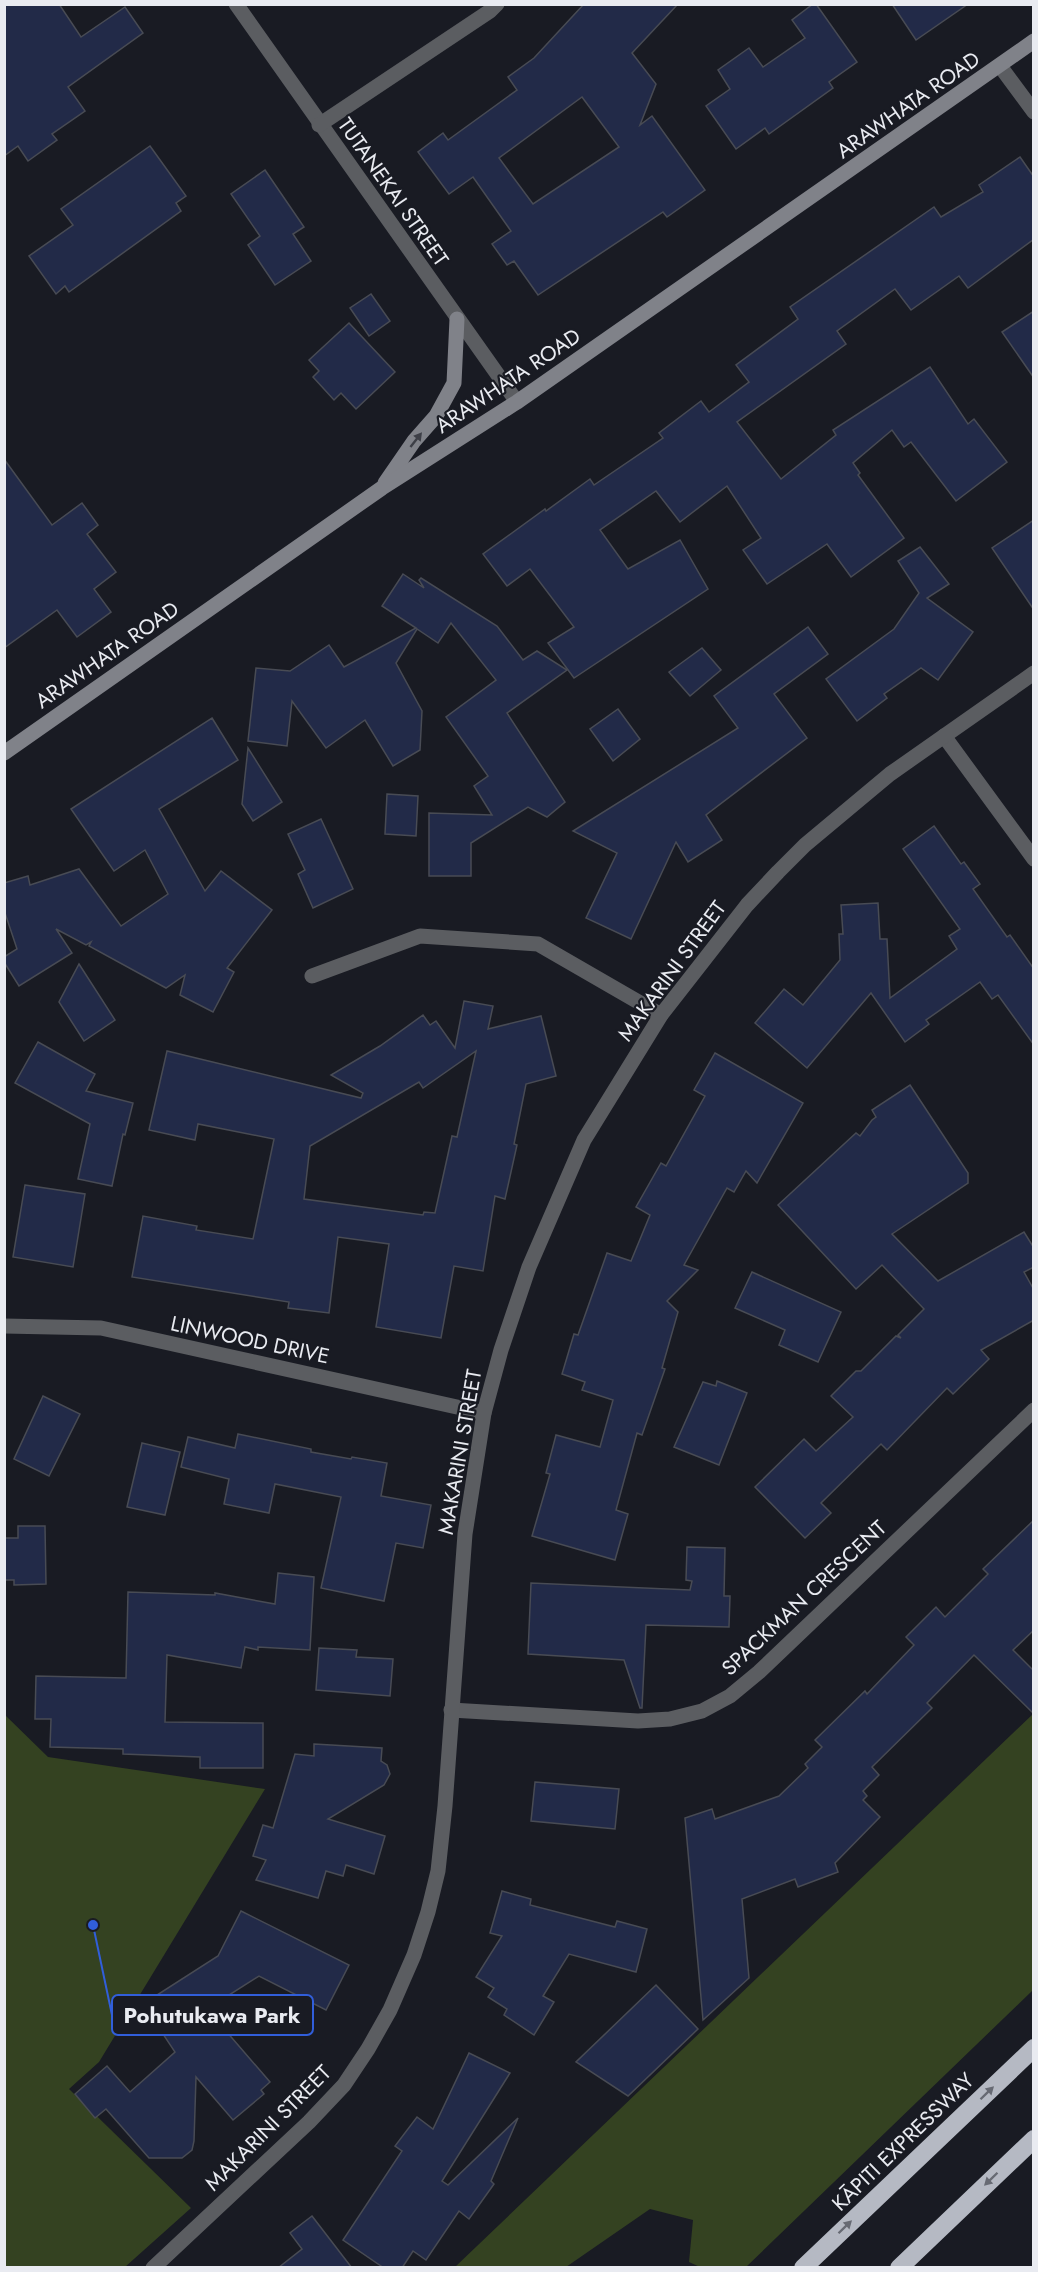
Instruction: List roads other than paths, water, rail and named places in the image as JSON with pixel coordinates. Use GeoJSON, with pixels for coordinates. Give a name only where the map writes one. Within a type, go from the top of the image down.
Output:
{"type":"FeatureCollection","features":[{"type":"Feature","properties":{"kind":"highway","name":"KĀPITI EXPRESSWAY"},"geometry":{"type":"LineString","coordinates":[[803,2268],[1034,2048]]}},
{"type":"Feature","properties":{"kind":"highway"},"geometry":{"type":"LineString","coordinates":[[899,2268],[1034,2139]]}},
{"type":"Feature","properties":{"kind":"main road","name":"ARAWHATA ROAD"},"geometry":{"type":"LineString","coordinates":[[4,753],[382,488],[517,402],[1034,41]]}},
{"type":"Feature","properties":{"kind":"main road"},"geometry":{"type":"LineString","coordinates":[[382,488],[414,441],[436,416],[454,383],[457,318]]}},
{"type":"Feature","properties":{"kind":"street","name":"TUTANEKAI STREET"},"geometry":{"type":"LineString","coordinates":[[236,4],[319,125],[517,402]]}},
{"type":"Feature","properties":{"kind":"street"},"geometry":{"type":"LineString","coordinates":[[319,125],[490,11],[497,4]]}},
{"type":"Feature","properties":{"kind":"street"},"geometry":{"type":"LineString","coordinates":[[1000,66],[1034,112]]}},
{"type":"Feature","properties":{"kind":"street","name":"MAKARINI STREET"},"geometry":{"type":"LineString","coordinates":[[153,2268],[309,2122],[344,2085],[390,2010],[414,1955],[438,1871],[465,1534],[484,1413],[501,1350],[529,1268],[584,1140],[661,1015],[747,905],[805,845],[890,774],[1034,673]]}},
{"type":"Feature","properties":{"kind":"street"},"geometry":{"type":"LineString","coordinates":[[944,736],[1034,859]]}},
{"type":"Feature","properties":{"kind":"street"},"geometry":{"type":"LineString","coordinates":[[312,976],[420,936],[538,944],[661,1015]]}},
{"type":"Feature","properties":{"kind":"street","name":"LINWOOD DRIVE"},"geometry":{"type":"LineString","coordinates":[[4,1326],[100,1328],[484,1413]]}},
{"type":"Feature","properties":{"kind":"street","name":"SPACKMAN CRESCENT"},"geometry":{"type":"LineString","coordinates":[[451,1710],[638,1721],[670,1719],[702,1711],[730,1696],[759,1672],[1034,1410]]}},
{"type":"Feature","properties":{"kind":"place","name":"Pohutukawa Park"},"geometry":{"type":"Point","coordinates":[93,1925]}}]}
